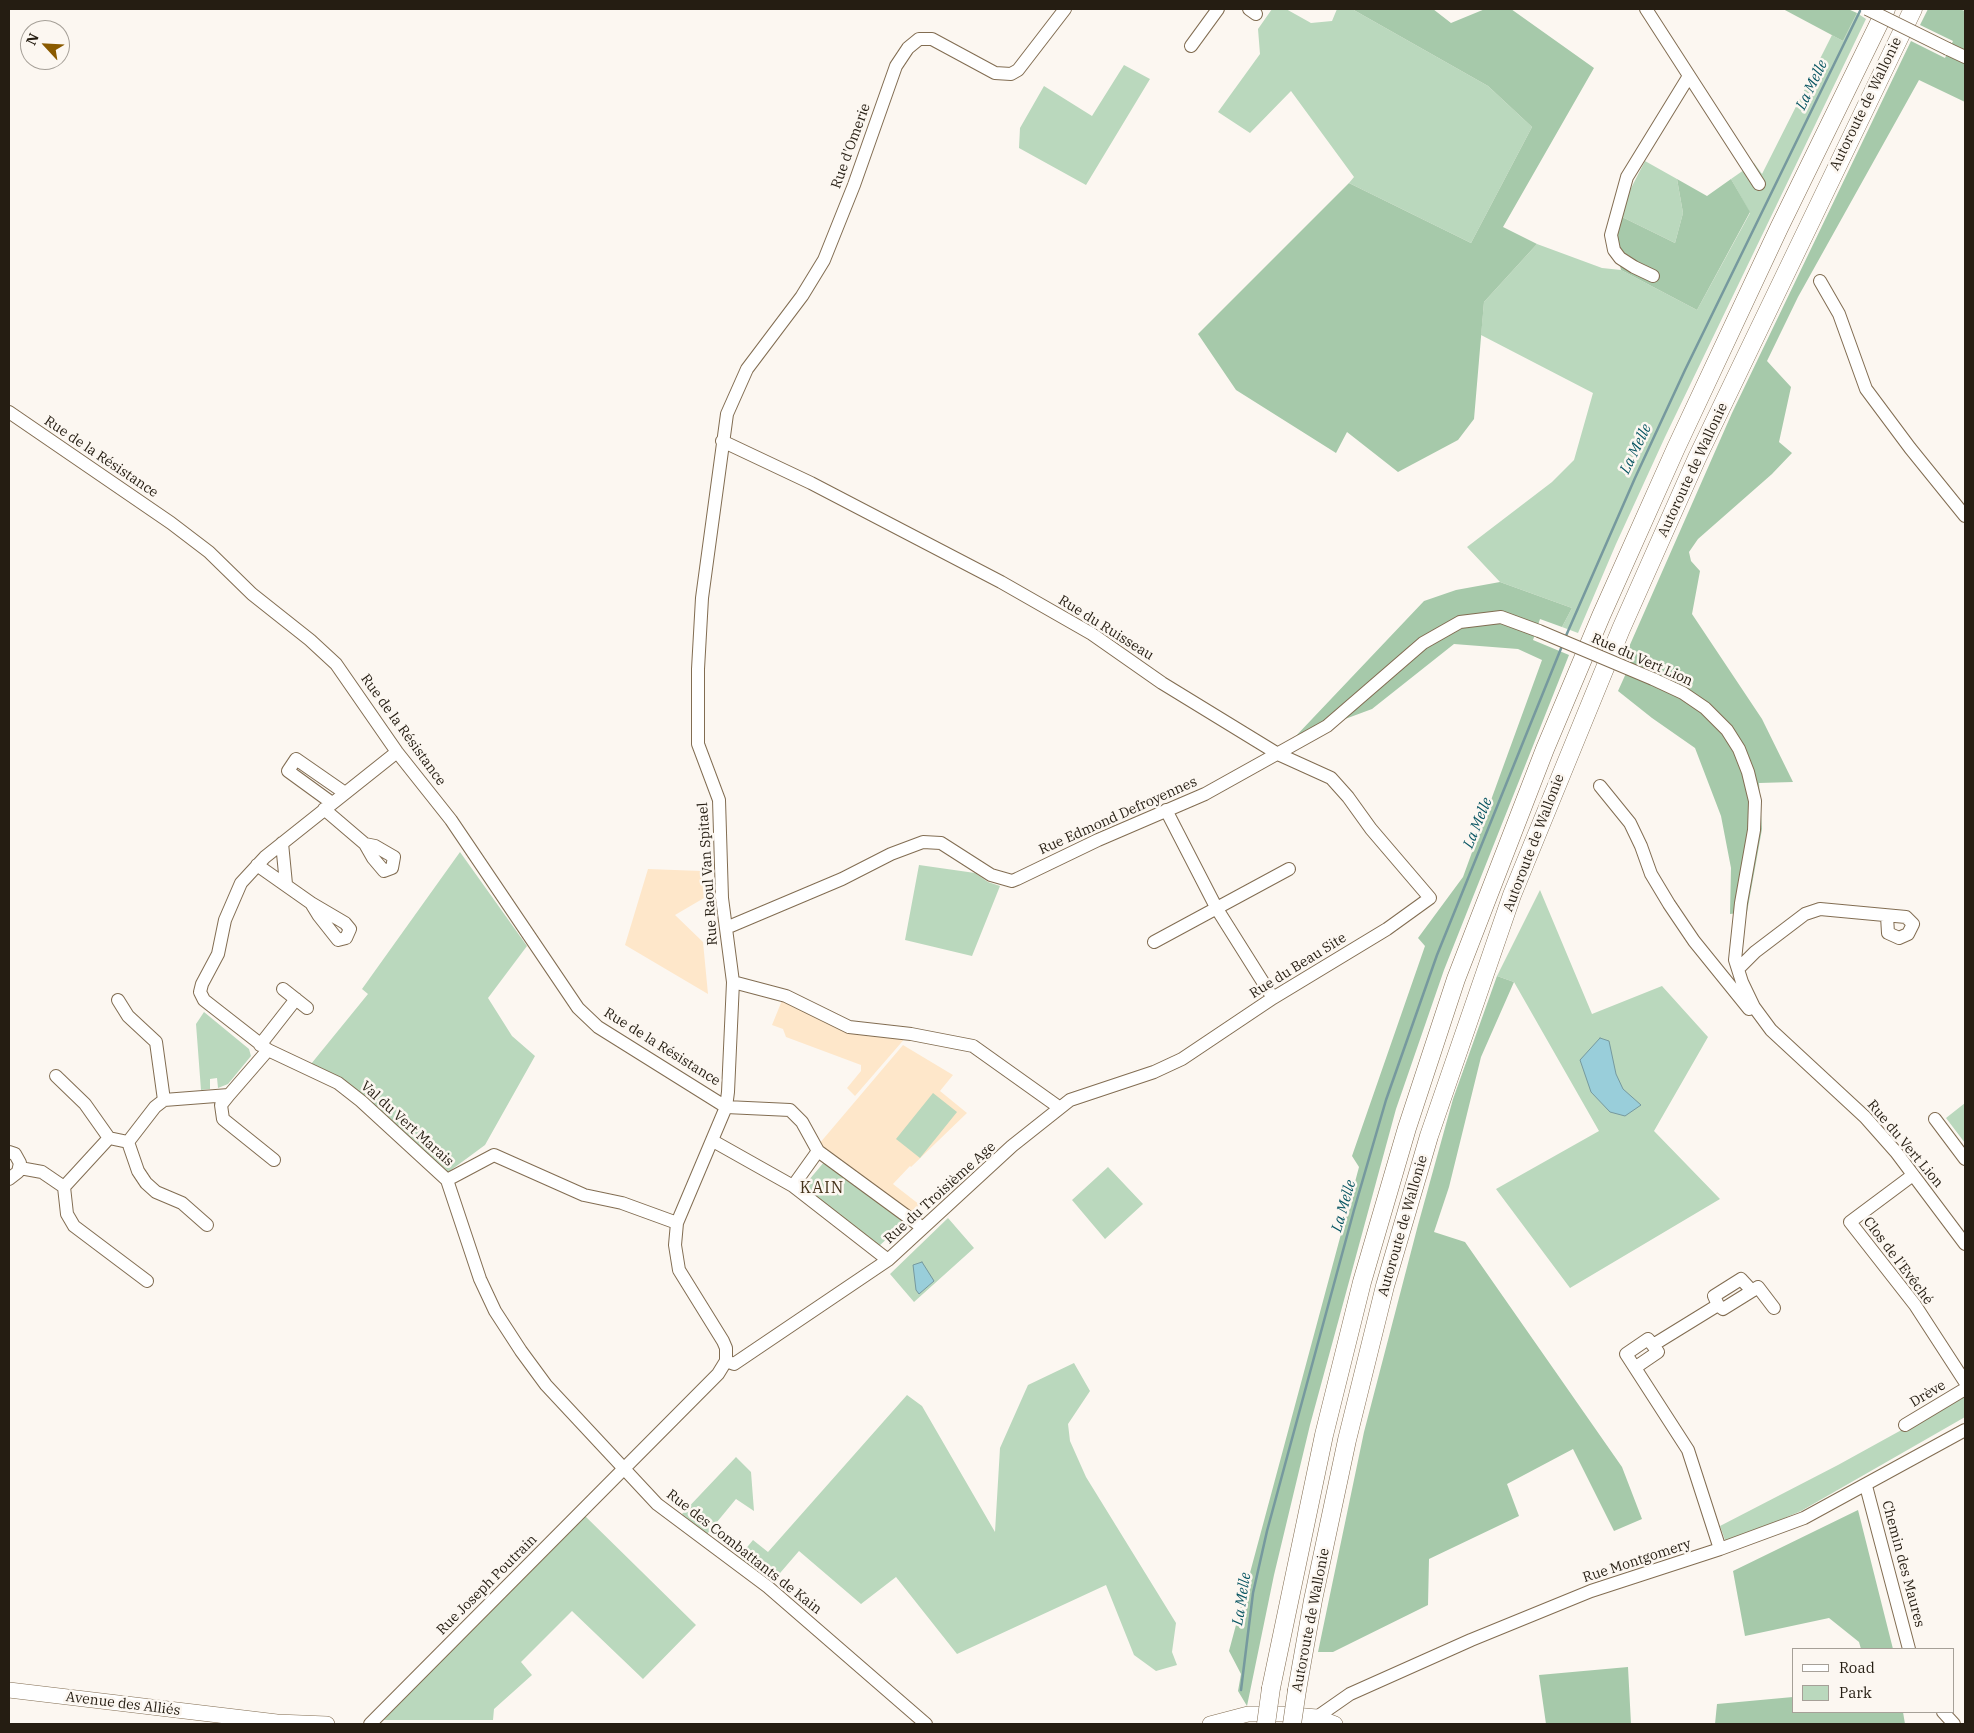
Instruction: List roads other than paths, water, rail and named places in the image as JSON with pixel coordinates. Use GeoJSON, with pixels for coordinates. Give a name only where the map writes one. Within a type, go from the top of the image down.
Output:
{"type":"FeatureCollection","features":[{"type":"Feature","properties":{"kind":"highway","name":"Autoroute de Wallonie"},"geometry":{"type":"LineString","coordinates":[[1266,1724],[1271,1688],[1324,1435],[1362,1282],[1407,1128],[1456,979],[1534,777],[1601,616],[1750,290],[1886,9]]}},
{"type":"Feature","properties":{"kind":"highway","name":"Autoroute de Wallonie"},"geometry":{"type":"LineString","coordinates":[[1292,1724],[1313,1600],[1347,1440],[1385,1286],[1429,1136],[1506,914],[1579,729],[1697,458],[1913,9]]}},
{"type":"Feature","properties":{"kind":"main road","name":"Avenue des Alliés"},"geometry":{"type":"LineString","coordinates":[[9,1690],[206,1719],[327,1724]]}},
{"type":"Feature","properties":{"kind":"main road"},"geometry":{"type":"LineString","coordinates":[[1210,1724],[1248,1714],[1317,1717],[1335,1724]]}},
{"type":"Feature","properties":{"kind":"street","name":"Rue d'Omerie"},"geometry":{"type":"LineString","coordinates":[[724,428],[736,390],[747,369],[802,296],[824,260],[896,66],[908,48],[919,39],[932,39],[996,73],[1011,74],[1018,70],[1065,9]]}},
{"type":"Feature","properties":{"kind":"street"},"geometry":{"type":"LineString","coordinates":[[1191,46],[1218,9]]}},
{"type":"Feature","properties":{"kind":"street"},"geometry":{"type":"LineString","coordinates":[[1646,9],[1759,184]]}},
{"type":"Feature","properties":{"kind":"street"},"geometry":{"type":"LineString","coordinates":[[1867,9],[1965,57]]}},
{"type":"Feature","properties":{"kind":"street"},"geometry":{"type":"LineString","coordinates":[[1654,276],[1620,258],[1614,250],[1611,235],[1627,177],[1689,76]]}},
{"type":"Feature","properties":{"kind":"street"},"geometry":{"type":"LineString","coordinates":[[1820,281],[1839,314],[1866,389],[1910,448],[1965,516]]}},
{"type":"Feature","properties":{"kind":"street","name":"Rue de la Résistance"},"geometry":{"type":"LineString","coordinates":[[9,412],[172,523],[209,552],[252,594],[310,640],[336,664],[397,752],[451,820],[578,1008],[598,1027],[726,1107]]}},
{"type":"Feature","properties":{"kind":"street","name":"Rue Raoul Van Spitael"},"geometry":{"type":"LineString","coordinates":[[677,1222],[726,1107],[733,982],[720,872],[718,800],[698,744],[698,669],[702,598],[724,428]]}},
{"type":"Feature","properties":{"kind":"street","name":"Rue du Ruisseau"},"geometry":{"type":"LineString","coordinates":[[722,442],[810,483],[1001,582],[1092,634],[1162,683],[1278,754],[1331,778],[1348,797],[1371,829],[1430,898]]}},
{"type":"Feature","properties":{"kind":"street","name":"Rue Edmond Defroyennes"},"geometry":{"type":"LineString","coordinates":[[726,928],[842,880],[890,854],[923,842],[941,843],[991,875],[1012,881],[1205,794],[1327,726],[1423,643],[1460,622],[1501,617]]}},
{"type":"Feature","properties":{"kind":"street","name":"Rue du Vert Lion"},"geometry":{"type":"LineString","coordinates":[[1501,617],[1539,630],[1683,693],[1711,713],[1727,730],[1748,772],[1755,801],[1754,830],[1741,903],[1736,965]]}},
{"type":"Feature","properties":{"kind":"street"},"geometry":{"type":"LineString","coordinates":[[311,903],[257,865],[397,752]]}},
{"type":"Feature","properties":{"kind":"street"},"geometry":{"type":"LineString","coordinates":[[345,793],[296,759],[288,771],[328,806],[365,844]]}},
{"type":"Feature","properties":{"kind":"street"},"geometry":{"type":"LineString","coordinates":[[1600,786],[1630,823],[1651,874],[1694,941],[1751,1010],[1760,1015]]}},
{"type":"Feature","properties":{"kind":"street"},"geometry":{"type":"LineString","coordinates":[[1166,810],[1217,909],[1273,998]]}},
{"type":"Feature","properties":{"kind":"street"},"geometry":{"type":"LineString","coordinates":[[282,843],[286,884]]}},
{"type":"Feature","properties":{"kind":"street","name":"Val du Vert Marais"},"geometry":{"type":"LineString","coordinates":[[257,865],[241,883],[225,920],[218,954],[202,984],[200,992],[204,1000],[264,1048],[338,1084],[361,1101],[448,1180],[494,1155],[584,1195],[622,1203],[677,1222]]}},
{"type":"Feature","properties":{"kind":"street"},"geometry":{"type":"LineString","coordinates":[[1154,942],[1289,869]]}},
{"type":"Feature","properties":{"kind":"street","name":"Rue du Beau Site"},"geometry":{"type":"LineString","coordinates":[[1182,1059],[1273,998],[1387,929],[1430,898]]}},
{"type":"Feature","properties":{"kind":"street"},"geometry":{"type":"LineString","coordinates":[[1716,968],[1736,965],[1805,914],[1820,909],[1887,916]]}},
{"type":"Feature","properties":{"kind":"street"},"geometry":{"type":"LineString","coordinates":[[1736,965],[1742,982],[1760,1015]]}},
{"type":"Feature","properties":{"kind":"street"},"geometry":{"type":"LineString","coordinates":[[733,982],[786,996],[849,1027],[911,1034],[973,1046],[1060,1108]]}},
{"type":"Feature","properties":{"kind":"street"},"geometry":{"type":"LineString","coordinates":[[283,989],[307,1008]]}},
{"type":"Feature","properties":{"kind":"street"},"geometry":{"type":"LineString","coordinates":[[274,1160],[223,1119],[221,1105],[264,1048],[296,999]]}},
{"type":"Feature","properties":{"kind":"street"},"geometry":{"type":"LineString","coordinates":[[118,1000],[128,1016],[156,1042],[164,1100]]}},
{"type":"Feature","properties":{"kind":"street","name":"Rue du Vert Lion"},"geometry":{"type":"LineString","coordinates":[[1760,1015],[1771,1030],[1865,1117],[1913,1175],[1965,1244]]}},
{"type":"Feature","properties":{"kind":"street","name":"Rue du Troisième Age"},"geometry":{"type":"LineString","coordinates":[[726,1361],[734,1364],[888,1260],[1012,1146],[1070,1100],[1087,1092],[1154,1072],[1182,1059]]}},
{"type":"Feature","properties":{"kind":"street"},"geometry":{"type":"LineString","coordinates":[[56,1076],[85,1104],[109,1138],[128,1142]]}},
{"type":"Feature","properties":{"kind":"street"},"geometry":{"type":"LineString","coordinates":[[128,1142],[155,1107],[164,1100],[229,1095]]}},
{"type":"Feature","properties":{"kind":"street"},"geometry":{"type":"LineString","coordinates":[[726,1107],[790,1110],[802,1122],[817,1149],[923,1228]]}},
{"type":"Feature","properties":{"kind":"street"},"geometry":{"type":"LineString","coordinates":[[1935,1119],[1965,1159]]}},
{"type":"Feature","properties":{"kind":"street"},"geometry":{"type":"LineString","coordinates":[[109,1138],[64,1187],[67,1214],[74,1226],[146,1281]]}},
{"type":"Feature","properties":{"kind":"street"},"geometry":{"type":"LineString","coordinates":[[713,1141],[793,1186],[888,1260]]}},
{"type":"Feature","properties":{"kind":"street"},"geometry":{"type":"LineString","coordinates":[[128,1142],[138,1171],[146,1183],[156,1192],[182,1203],[207,1225]]}},
{"type":"Feature","properties":{"kind":"street"},"geometry":{"type":"LineString","coordinates":[[793,1186],[817,1149]]}},
{"type":"Feature","properties":{"kind":"street"},"geometry":{"type":"LineString","coordinates":[[9,1152],[18,1158],[20,1168],[15,1176],[9,1179]]}},
{"type":"Feature","properties":{"kind":"street"},"geometry":{"type":"LineString","coordinates":[[20,1168],[42,1172],[64,1187]]}},
{"type":"Feature","properties":{"kind":"street","name":"Clos de l'Evêché"},"geometry":{"type":"LineString","coordinates":[[1913,1175],[1850,1222],[1914,1305],[1965,1382]]}},
{"type":"Feature","properties":{"kind":"street","name":"Rue des Combattants de Kain"},"geometry":{"type":"LineString","coordinates":[[448,1180],[480,1280],[495,1311],[521,1351],[546,1384],[658,1504],[768,1586],[926,1724]]}},
{"type":"Feature","properties":{"kind":"street"},"geometry":{"type":"LineString","coordinates":[[677,1222],[678,1270],[723,1341],[726,1348],[726,1361]]}},
{"type":"Feature","properties":{"kind":"street"},"geometry":{"type":"LineString","coordinates":[[1720,1549],[1688,1450],[1626,1354],[1648,1339],[1653,1345],[1718,1305],[1714,1296],[1741,1279],[1752,1291],[1758,1286],[1774,1308]]}},
{"type":"Feature","properties":{"kind":"street","name":"Rue Joseph Poutrain"},"geometry":{"type":"LineString","coordinates":[[370,1724],[718,1374],[726,1361]]}},
{"type":"Feature","properties":{"kind":"street","name":"Drève"},"geometry":{"type":"LineString","coordinates":[[1905,1425],[1965,1389]]}},
{"type":"Feature","properties":{"kind":"street","name":"Rue Montgomery"},"geometry":{"type":"LineString","coordinates":[[1317,1717],[1350,1694],[1471,1640],[1592,1591],[1720,1549],[1804,1518],[1866,1486],[1965,1430]]}},
{"type":"Feature","properties":{"kind":"street","name":"Chemin des Maures"},"geometry":{"type":"LineString","coordinates":[[1866,1486],[1909,1648]]}},
{"type":"Feature","properties":{"kind":"street"},"geometry":{"type":"LineString","coordinates":[[1944,1713],[1954,1724]]}},
{"type":"Feature","properties":{"kind":"water"},"geometry":{"type":"Polygon","coordinates":[[[1600,1038],[1609,1041],[1616,1074],[1623,1089],[1641,1105],[1625,1116],[1610,1112],[1591,1092],[1580,1060],[1600,1038]]]}},
{"type":"Feature","properties":{"kind":"water"},"geometry":{"type":"Polygon","coordinates":[[[922,1262],[934,1281],[919,1294],[916,1290],[913,1265],[922,1262]]]}},
{"type":"Feature","properties":{"kind":"waterway","name":"La Melle"},"geometry":{"type":"LineString","coordinates":[[1565,638],[1685,370],[1861,9]]}},
{"type":"Feature","properties":{"kind":"waterway","name":"La Melle"},"geometry":{"type":"LineString","coordinates":[[1241,1690],[1253,1593],[1267,1531],[1354,1210],[1386,1100],[1437,955],[1562,646]]}},
{"type":"Feature","properties":{"kind":"district","name":"KAIN"},"geometry":{"type":"Point","coordinates":[822,1188]}}]}
